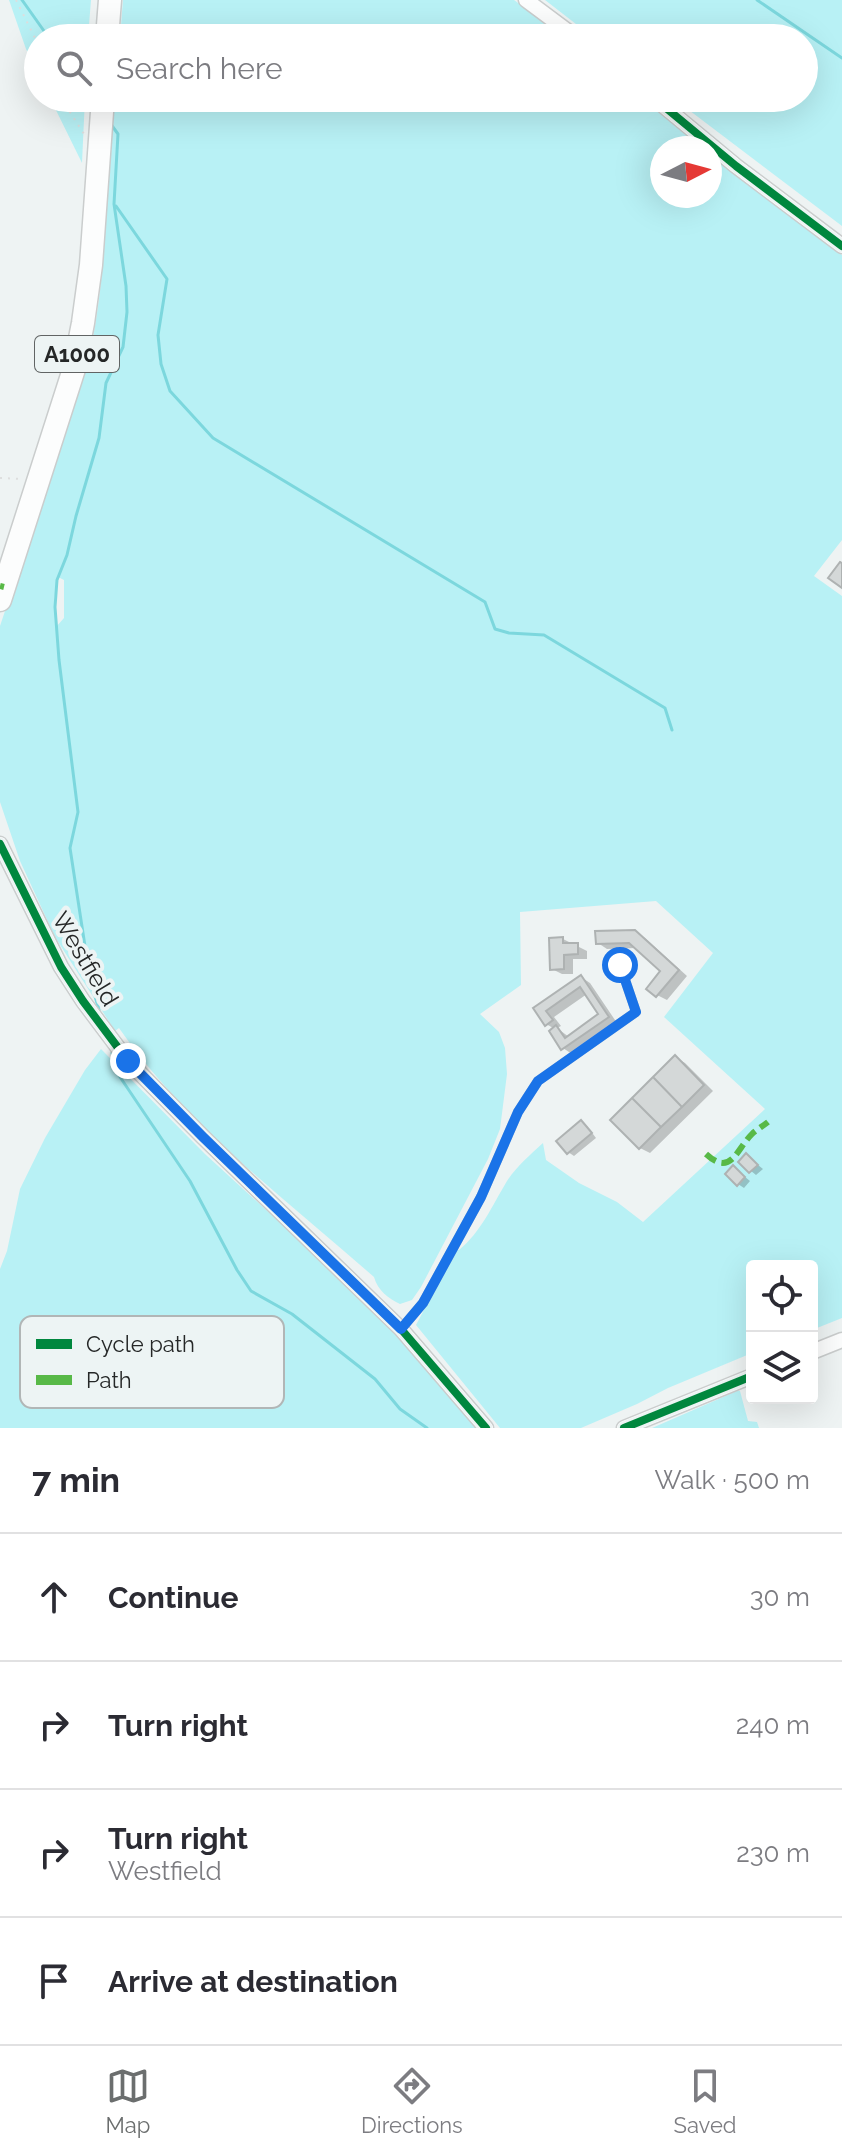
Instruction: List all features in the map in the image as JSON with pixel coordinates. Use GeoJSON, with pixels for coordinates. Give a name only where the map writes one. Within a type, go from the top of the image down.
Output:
{"type":"FeatureCollection","features":[{"type":"Feature","properties":{"kind":"main road"},"geometry":{"type":"LineString","coordinates":[[108,24],[110,0]]}},
{"type":"Feature","properties":{"kind":"main road","name":"A1000"},"geometry":{"type":"LineString","coordinates":[[0,600],[74,369],[92,250],[102,112]]}},
{"type":"Feature","properties":{"kind":"street"},"geometry":{"type":"LineString","coordinates":[[526,0],[558,24]]}},
{"type":"Feature","properties":{"kind":"street"},"geometry":{"type":"LineString","coordinates":[[671,112],[842,246]]}},
{"type":"Feature","properties":{"kind":"street","name":"Westfield"},"geometry":{"type":"LineString","coordinates":[[0,844],[61,967],[128,1061],[401,1329],[486,1428]]}},
{"type":"Feature","properties":{"kind":"street"},"geometry":{"type":"LineString","coordinates":[[818,1350],[842,1340]]}},
{"type":"Feature","properties":{"kind":"street"},"geometry":{"type":"LineString","coordinates":[[624,1428],[746,1378]]}},
{"type":"Feature","properties":{"kind":"lane"},"geometry":{"type":"LineString","coordinates":[[401,1329],[423,1303],[481,1197],[518,1112],[538,1081],[636,1012],[620,965]]}},
{"type":"Feature","properties":{"kind":"path"},"geometry":{"type":"LineString","coordinates":[[16,0],[28,24]]}},
{"type":"Feature","properties":{"kind":"path"},"geometry":{"type":"LineString","coordinates":[[70,112],[99,156]]}},
{"type":"Feature","properties":{"kind":"path"},"geometry":{"type":"LineString","coordinates":[[0,478],[40,480]]}},
{"type":"Feature","properties":{"kind":"shaded area"},"geometry":{"type":"Polygon","coordinates":[[[9,0],[91,0],[89,24],[24,24],[24,43],[9,0]]]}},
{"type":"Feature","properties":{"kind":"shaded area"},"geometry":{"type":"Polygon","coordinates":[[[123,0],[514,0],[547,24],[121,24],[123,0]]]}},
{"type":"Feature","properties":{"kind":"shaded area"},"geometry":{"type":"Polygon","coordinates":[[[545,0],[842,0],[842,226],[691,112],[818,112],[818,24],[576,24],[545,0]]]}},
{"type":"Feature","properties":{"kind":"shaded area"},"geometry":{"type":"Polygon","coordinates":[[[57,112],[84,112],[82,163],[57,112]]]}},
{"type":"Feature","properties":{"kind":"shaded area"},"geometry":{"type":"Polygon","coordinates":[[[113,112],[658,112],[688,136],[650,136],[650,208],[722,208],[722,163],[842,255],[842,540],[814,576],[842,596],[842,1318],[818,1328],[818,1260],[746,1260],[746,1356],[581,1428],[500,1428],[416,1325],[456,1249],[459,1250],[474,1235],[511,1176],[543,1143],[546,1160],[579,1183],[617,1202],[643,1222],[765,1109],[664,1017],[713,953],[656,901],[520,912],[521,985],[480,1014],[499,1032],[505,1048],[507,1074],[500,1129],[488,1159],[421,1287],[412,1300],[400,1304],[384,1294],[374,1277],[206,1129],[146,1064],[119,1028],[115,1031],[55,937],[20,861],[0,802],[0,626],[88,362],[99,297],[113,112]],[[58,577],[54,600],[56,627],[64,618],[64,580],[58,577]]]}},
{"type":"Feature","properties":{"kind":"shaded area"},"geometry":{"type":"Polygon","coordinates":[[[101,1049],[205,1154],[299,1240],[415,1354],[478,1428],[0,1428],[0,1269],[7,1251],[20,1189],[45,1138],[101,1049]]]}},
{"type":"Feature","properties":{"kind":"shaded area"},"geometry":{"type":"Polygon","coordinates":[[[740,1391],[748,1421],[757,1422],[759,1428],[652,1428],[740,1391]]]}},
{"type":"Feature","properties":{"kind":"building"},"geometry":{"type":"Polygon","coordinates":[[[842,563],[842,588],[828,578],[842,563]]]}},
{"type":"Feature","properties":{"kind":"building"},"geometry":{"type":"Polygon","coordinates":[[[635,930],[679,970],[656,997],[646,989],[660,971],[629,943],[596,944],[595,931],[635,930]]]}},
{"type":"Feature","properties":{"kind":"building"},"geometry":{"type":"Polygon","coordinates":[[[563,937],[563,943],[578,943],[578,954],[564,955],[564,969],[550,970],[549,938],[563,937]]]}},
{"type":"Feature","properties":{"kind":"building"},"geometry":{"type":"Polygon","coordinates":[[[581,975],[609,1017],[561,1050],[549,1031],[556,1025],[565,1038],[598,1014],[580,987],[546,1011],[553,1020],[545,1026],[533,1008],[581,975]]]}},
{"type":"Feature","properties":{"kind":"building"},"geometry":{"type":"Polygon","coordinates":[[[675,1055],[704,1085],[682,1107],[653,1077],[675,1055]]]}},
{"type":"Feature","properties":{"kind":"building"},"geometry":{"type":"Polygon","coordinates":[[[653,1077],[682,1107],[661,1127],[632,1098],[653,1077]]]}},
{"type":"Feature","properties":{"kind":"building"},"geometry":{"type":"Polygon","coordinates":[[[632,1098],[661,1127],[639,1149],[610,1120],[632,1098]]]}},
{"type":"Feature","properties":{"kind":"building"},"geometry":{"type":"Polygon","coordinates":[[[581,1120],[592,1133],[567,1154],[556,1141],[581,1120]]]}},
{"type":"Feature","properties":{"kind":"building"},"geometry":{"type":"Polygon","coordinates":[[[746,1153],[758,1165],[749,1173],[738,1162],[746,1153]]]}},
{"type":"Feature","properties":{"kind":"building"},"geometry":{"type":"Polygon","coordinates":[[[733,1165],[745,1177],[737,1186],[725,1174],[733,1165]]]}},
{"type":"Feature","properties":{"kind":"waterway"},"geometry":{"type":"LineString","coordinates":[[22,0],[39,24]]}},
{"type":"Feature","properties":{"kind":"waterway"},"geometry":{"type":"LineString","coordinates":[[757,0],[792,24]]}},
{"type":"Feature","properties":{"kind":"waterway"},"geometry":{"type":"LineString","coordinates":[[818,42],[842,58]]}},
{"type":"Feature","properties":{"kind":"waterway"},"geometry":{"type":"LineString","coordinates":[[99,1010],[90,979],[70,848],[78,812],[55,607],[57,580],[67,555],[99,438],[106,383],[123,347],[127,312],[114,204],[118,134],[110,123]]}},
{"type":"Feature","properties":{"kind":"waterway"},"geometry":{"type":"LineString","coordinates":[[116,206],[167,279],[158,335],[161,364],[170,391],[213,438],[485,602],[495,629],[544,635],[665,708],[672,730]]}},
{"type":"Feature","properties":{"kind":"waterway"},"geometry":{"type":"LineString","coordinates":[[112,1053],[118,1074],[190,1181],[251,1291],[292,1314],[375,1379],[400,1409],[427,1428]]}},
{"type":"Feature","properties":{"kind":"marked path"},"geometry":{"type":"LineString","coordinates":[[0,586],[4,587]]}},
{"type":"Feature","properties":{"kind":"marked path"},"geometry":{"type":"LineString","coordinates":[[706,1154],[721,1163],[727,1162],[752,1134],[768,1122]]}},
{"type":"Feature","properties":{"kind":"cycle path"},"geometry":{"type":"LineString","coordinates":[[671,112],[842,246]]}},
{"type":"Feature","properties":{"kind":"cycle path"},"geometry":{"type":"LineString","coordinates":[[0,844],[61,967],[128,1061],[401,1329],[486,1428]]}},
{"type":"Feature","properties":{"kind":"cycle path"},"geometry":{"type":"LineString","coordinates":[[624,1428],[746,1378]]}},
{"type":"Feature","properties":{"kind":"route"},"geometry":{"type":"LineString","coordinates":[[128,1061],[401,1329],[423,1303],[481,1197],[518,1112],[538,1081],[636,1012],[620,965]]}}]}
